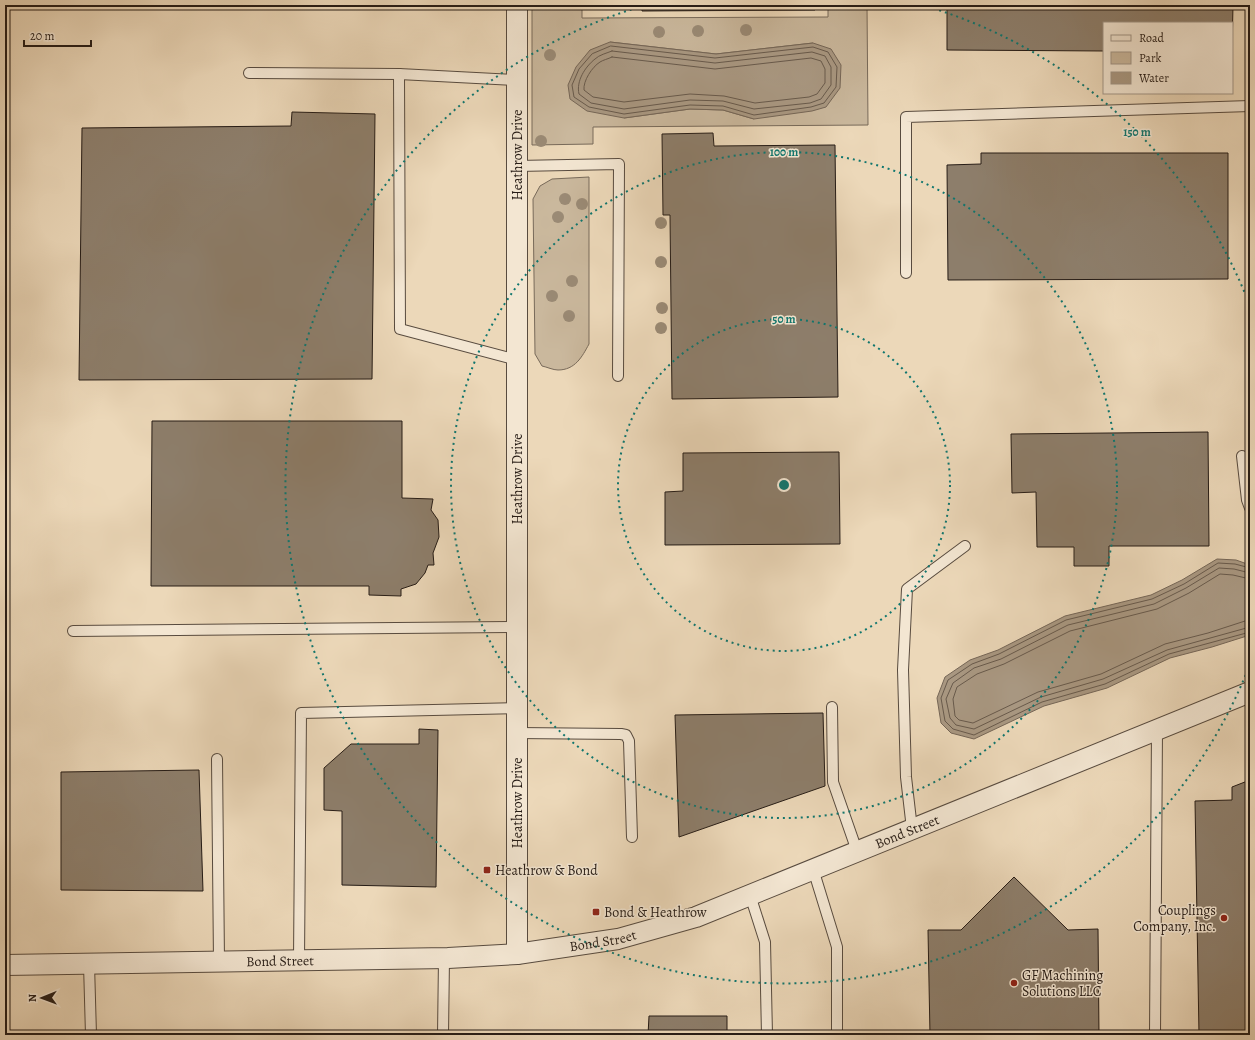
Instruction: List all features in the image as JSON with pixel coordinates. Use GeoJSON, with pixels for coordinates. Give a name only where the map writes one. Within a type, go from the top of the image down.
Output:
{"type":"FeatureCollection","features":[{"type":"Feature","properties":{"kind":"street","name":"Heathrow Drive"},"geometry":{"type":"LineString","coordinates":[[517,5],[517,954]]}},
{"type":"Feature","properties":{"kind":"street","name":"Bond Street"},"geometry":{"type":"LineString","coordinates":[[5,965],[444,958],[517,954],[618,939],[696,917],[1250,692]]}},
{"type":"Feature","properties":{"kind":"lane"},"geometry":{"type":"LineString","coordinates":[[249,73],[399,74],[517,80]]}},
{"type":"Feature","properties":{"kind":"lane"},"geometry":{"type":"LineString","coordinates":[[399,74],[400,329],[517,360]]}},
{"type":"Feature","properties":{"kind":"lane"},"geometry":{"type":"LineString","coordinates":[[906,274],[906,117],[1250,106]]}},
{"type":"Feature","properties":{"kind":"lane"},"geometry":{"type":"LineString","coordinates":[[517,166],[619,164],[618,376]]}},
{"type":"Feature","properties":{"kind":"lane"},"geometry":{"type":"LineString","coordinates":[[1242,456],[1247,500],[1250,508]]}},
{"type":"Feature","properties":{"kind":"lane"},"geometry":{"type":"LineString","coordinates":[[912,829],[906,777],[903,670],[907,589],[965,546]]}},
{"type":"Feature","properties":{"kind":"lane"},"geometry":{"type":"LineString","coordinates":[[73,631],[516,627]]}},
{"type":"Feature","properties":{"kind":"lane"},"geometry":{"type":"LineString","coordinates":[[832,707],[833,782],[857,852]]}},
{"type":"Feature","properties":{"kind":"lane"},"geometry":{"type":"LineString","coordinates":[[300,960],[301,713],[517,708]]}},
{"type":"Feature","properties":{"kind":"lane"},"geometry":{"type":"LineString","coordinates":[[1155,1035],[1157,730]]}},
{"type":"Feature","properties":{"kind":"lane"},"geometry":{"type":"LineString","coordinates":[[516,733],[626,735],[629,741],[632,837]]}},
{"type":"Feature","properties":{"kind":"lane"},"geometry":{"type":"LineString","coordinates":[[217,759],[219,962]]}},
{"type":"Feature","properties":{"kind":"lane"},"geometry":{"type":"LineString","coordinates":[[813,869],[837,948],[837,1035]]}},
{"type":"Feature","properties":{"kind":"lane"},"geometry":{"type":"LineString","coordinates":[[750,895],[765,942],[767,1035]]}},
{"type":"Feature","properties":{"kind":"lane"},"geometry":{"type":"LineString","coordinates":[[443,1035],[444,958]]}},
{"type":"Feature","properties":{"kind":"lane"},"geometry":{"type":"LineString","coordinates":[[89,964],[91,1035]]}},
{"type":"Feature","properties":{"kind":"green space"},"geometry":{"type":"Polygon","coordinates":[[[532,5],[582,5],[582,18],[828,17],[828,5],[867,5],[868,125],[593,127],[593,144],[532,145],[532,5]],[[610,42],[624,118],[690,109],[723,110],[754,119],[813,43],[716,54],[610,42]]]}},
{"type":"Feature","properties":{"kind":"green space"},"geometry":{"type":"Polygon","coordinates":[[[589,177],[589,344],[577,362],[569,368],[556,370],[542,366],[535,354],[533,199],[540,186],[552,179],[589,177]]]}},
{"type":"Feature","properties":{"kind":"water"},"geometry":{"type":"Polygon","coordinates":[[[610,42],[716,54],[813,43],[831,49],[841,65],[840,88],[826,107],[812,111],[754,119],[723,110],[690,109],[624,118],[587,111],[570,99],[568,85],[576,67],[590,50],[610,42]]]}},
{"type":"Feature","properties":{"kind":"water"},"geometry":{"type":"Polygon","coordinates":[[[1217,559],[1236,560],[1250,565],[1250,635],[1170,658],[1107,688],[1044,706],[974,739],[951,733],[941,723],[937,698],[945,677],[970,660],[998,650],[1065,616],[1151,595],[1182,580],[1217,559]]]}},
{"type":"Feature","properties":{"kind":"building"},"geometry":{"type":"Polygon","coordinates":[[[642,5],[815,5],[815,10],[642,11],[642,5]]]}},
{"type":"Feature","properties":{"kind":"building"},"geometry":{"type":"Polygon","coordinates":[[[947,5],[1233,5],[1233,22],[1103,22],[1103,51],[947,50],[947,5]]]}},
{"type":"Feature","properties":{"kind":"building"},"geometry":{"type":"Polygon","coordinates":[[[292,112],[375,114],[372,379],[79,380],[82,128],[291,126],[292,112]]]}},
{"type":"Feature","properties":{"kind":"building"},"geometry":{"type":"Polygon","coordinates":[[[713,133],[714,146],[835,145],[838,397],[672,399],[670,215],[663,215],[662,134],[713,133]]]}},
{"type":"Feature","properties":{"kind":"building"},"geometry":{"type":"Polygon","coordinates":[[[981,153],[1228,153],[1228,279],[948,280],[947,165],[981,164],[981,153]]]}},
{"type":"Feature","properties":{"kind":"building"},"geometry":{"type":"Polygon","coordinates":[[[152,421],[402,421],[402,498],[433,499],[431,510],[438,520],[439,537],[433,553],[434,565],[428,565],[425,573],[416,584],[401,589],[401,596],[369,595],[369,586],[151,586],[152,421]]]}},
{"type":"Feature","properties":{"kind":"building"},"geometry":{"type":"Polygon","coordinates":[[[1208,432],[1209,546],[1109,546],[1109,566],[1074,566],[1074,547],[1037,547],[1036,492],[1012,493],[1011,434],[1208,432]]]}},
{"type":"Feature","properties":{"kind":"building"},"geometry":{"type":"Polygon","coordinates":[[[839,452],[840,544],[665,545],[665,492],[683,491],[683,453],[839,452]]]}},
{"type":"Feature","properties":{"kind":"building"},"geometry":{"type":"Polygon","coordinates":[[[823,713],[825,786],[679,837],[675,715],[823,713]]]}},
{"type":"Feature","properties":{"kind":"building"},"geometry":{"type":"Polygon","coordinates":[[[419,729],[438,730],[436,887],[342,885],[342,811],[324,810],[324,768],[351,744],[419,744],[419,729]]]}},
{"type":"Feature","properties":{"kind":"building"},"geometry":{"type":"Polygon","coordinates":[[[199,770],[203,891],[61,890],[61,772],[199,770]]]}},
{"type":"Feature","properties":{"kind":"building","name":"Couplings Company, Inc."},"geometry":{"type":"Polygon","coordinates":[[[1250,780],[1250,1035],[1199,1035],[1195,801],[1232,800],[1232,787],[1250,780]]]}},
{"type":"Feature","properties":{"kind":"building","name":"GF Machining Solutions LLC"},"geometry":{"type":"Polygon","coordinates":[[[1014,877],[1068,930],[1098,929],[1099,1035],[930,1035],[928,930],[961,930],[1014,877]]]}},
{"type":"Feature","properties":{"kind":"building"},"geometry":{"type":"Polygon","coordinates":[[[649,1016],[727,1016],[727,1035],[648,1035],[649,1016]]]}},
{"type":"Feature","properties":{"kind":"place","name":"Heathrow & Bond"},"geometry":{"type":"Point","coordinates":[487,870]}},
{"type":"Feature","properties":{"kind":"place","name":"Bond & Heathrow"},"geometry":{"type":"Point","coordinates":[596,912]}},
{"type":"Feature","properties":{"kind":"place","name":"Couplings Company, Inc."},"geometry":{"type":"Point","coordinates":[1224,918]}},
{"type":"Feature","properties":{"kind":"place","name":"GF Machining Solutions LLC"},"geometry":{"type":"Point","coordinates":[1014,983]}}]}
